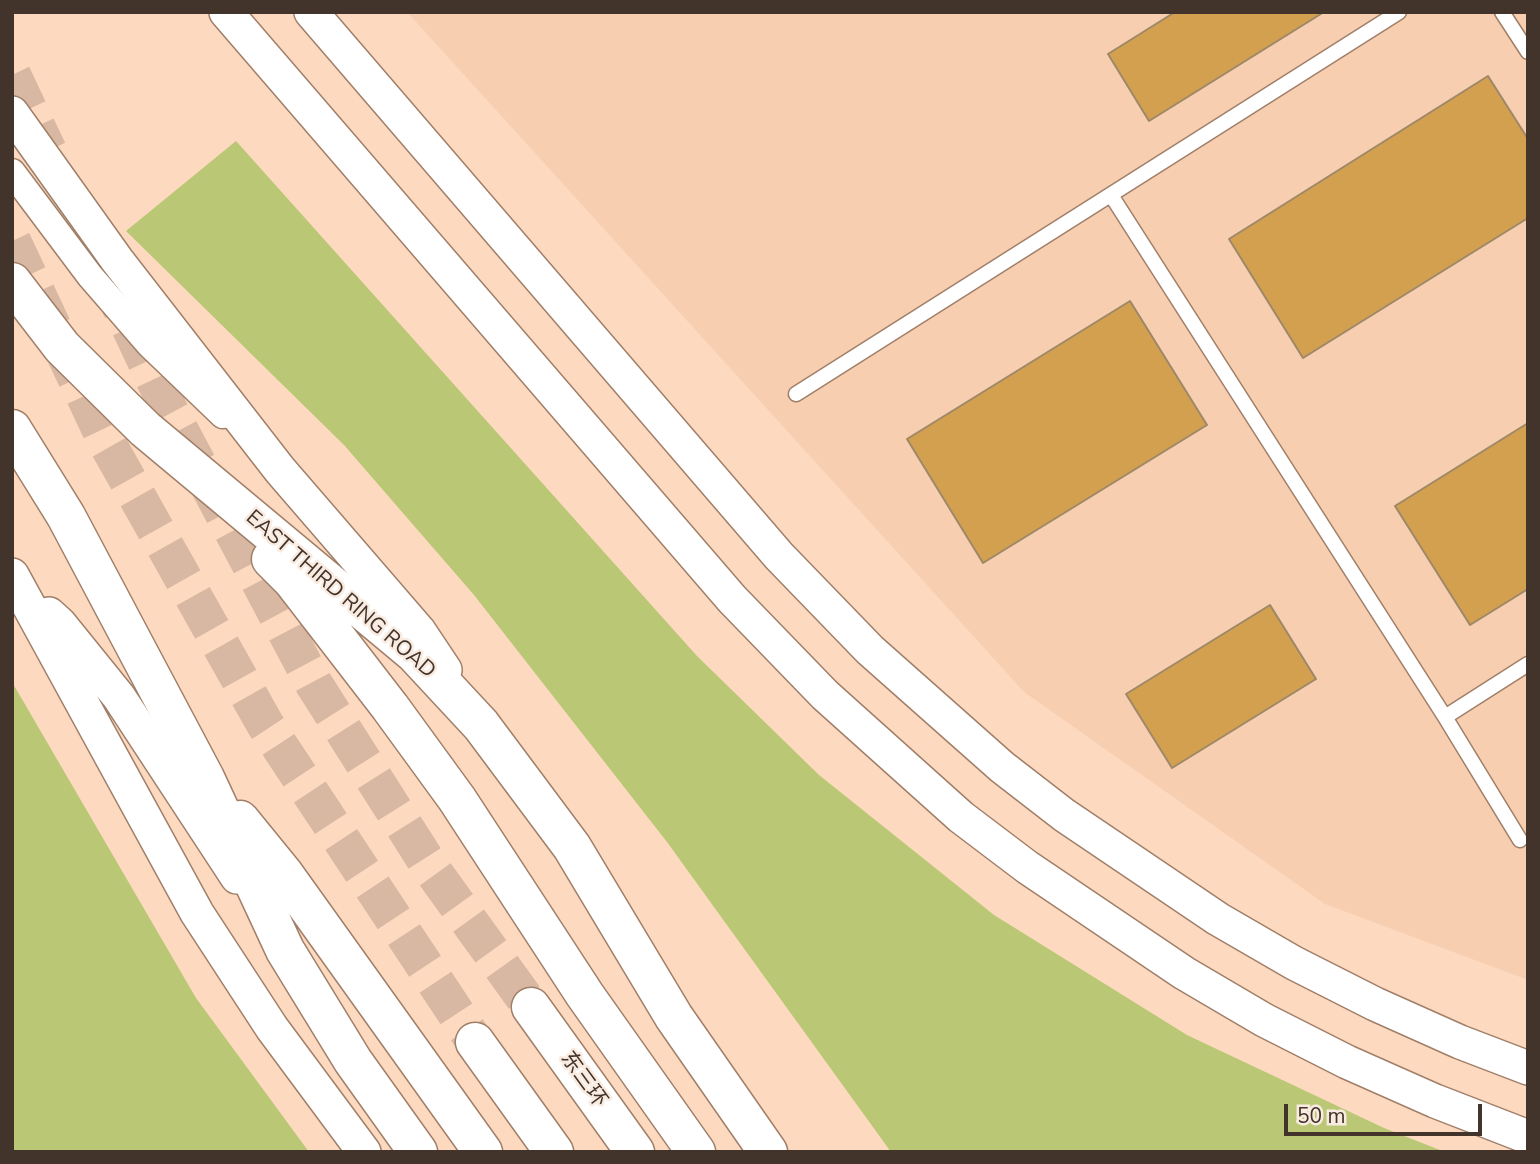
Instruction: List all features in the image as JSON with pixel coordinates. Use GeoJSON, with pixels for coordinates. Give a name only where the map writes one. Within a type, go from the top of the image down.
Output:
{"type":"FeatureCollection","features":[{"type":"Feature","properties":{"kind":"main road","name":"EAST THIRD RING ROAD"},"geometry":{"type":"LineString","coordinates":[[12,282],[62,347],[145,429],[415,654],[481,725],[572,847],[674,1017],[768,1152]]}},
{"type":"Feature","properties":{"kind":"main road"},"geometry":{"type":"LineString","coordinates":[[12,429],[66,516],[205,778],[285,950],[353,1061],[418,1152]]}},
{"type":"Feature","properties":{"kind":"main road"},"geometry":{"type":"LineString","coordinates":[[145,429],[292,580],[390,707],[457,799],[585,995],[696,1152]]}},
{"type":"Feature","properties":{"kind":"main road"},"geometry":{"type":"LineString","coordinates":[[205,778],[284,874],[483,1152]]}},
{"type":"Feature","properties":{"kind":"main road","name":"东三环"},"geometry":{"type":"LineString","coordinates":[[531,1007],[635,1152]]}},
{"type":"Feature","properties":{"kind":"main road"},"geometry":{"type":"LineString","coordinates":[[475,1042],[554,1152]]}},
{"type":"Feature","properties":{"kind":"street"},"geometry":{"type":"LineString","coordinates":[[226,12],[732,598],[825,695],[961,817],[1027,867],[1161,958],[1264,1020],[1410,1090],[1528,1137]]}},
{"type":"Feature","properties":{"kind":"street"},"geometry":{"type":"LineString","coordinates":[[311,12],[779,556],[870,650],[992,759],[1075,823],[1217,919],[1283,957],[1375,1004],[1460,1042],[1528,1068]]}},
{"type":"Feature","properties":{"kind":"street"},"geometry":{"type":"LineString","coordinates":[[12,113],[117,260],[279,470],[419,631],[481,725]]}},
{"type":"Feature","properties":{"kind":"street"},"geometry":{"type":"LineString","coordinates":[[12,172],[90,276],[149,344],[279,470]]}},
{"type":"Feature","properties":{"kind":"street"},"geometry":{"type":"LineString","coordinates":[[16,581],[60,624],[119,698],[285,950]]}},
{"type":"Feature","properties":{"kind":"street"},"geometry":{"type":"LineString","coordinates":[[16,581],[197,913],[272,1028],[364,1152]]}},
{"type":"Feature","properties":{"kind":"lane"},"geometry":{"type":"LineString","coordinates":[[796,394],[1399,12]]}},
{"type":"Feature","properties":{"kind":"lane"},"geometry":{"type":"LineString","coordinates":[[1502,12],[1528,52]]}},
{"type":"Feature","properties":{"kind":"lane"},"geometry":{"type":"LineString","coordinates":[[1111,195],[1445,717],[1520,840]]}},
{"type":"Feature","properties":{"kind":"lane"},"geometry":{"type":"LineString","coordinates":[[1445,717],[1528,664]]}},
{"type":"Feature","properties":{"kind":"shaded area"},"geometry":{"type":"Polygon","coordinates":[[[407,12],[1528,12],[1528,980],[1325,904],[1024,692],[407,12]]]}},
{"type":"Feature","properties":{"kind":"green space"},"geometry":{"type":"Polygon","coordinates":[[[236,141],[697,656],[819,775],[994,915],[1187,1035],[1384,1128],[1445,1152],[891,1152],[667,842],[474,595],[344,445],[126,231],[236,141]]]}},
{"type":"Feature","properties":{"kind":"green space"},"geometry":{"type":"Polygon","coordinates":[[[12,682],[196,998],[309,1152],[12,1152],[12,682]]]}},
{"type":"Feature","properties":{"kind":"building"},"geometry":{"type":"Polygon","coordinates":[[[1175,12],[1324,12],[1149,121],[1108,54],[1175,12]]]}},
{"type":"Feature","properties":{"kind":"building"},"geometry":{"type":"Polygon","coordinates":[[[1488,76],[1528,139],[1528,218],[1303,358],[1229,239],[1488,76]]]}},
{"type":"Feature","properties":{"kind":"building"},"geometry":{"type":"Polygon","coordinates":[[[1130,301],[1207,425],[983,563],[907,439],[1130,301]]]}},
{"type":"Feature","properties":{"kind":"building"},"geometry":{"type":"Polygon","coordinates":[[[1528,423],[1528,589],[1470,625],[1395,506],[1528,423]]]}},
{"type":"Feature","properties":{"kind":"building"},"geometry":{"type":"Polygon","coordinates":[[[1270,605],[1316,679],[1172,768],[1126,694],[1270,605]]]}},
{"type":"Feature","properties":{"kind":"tunnel"},"geometry":{"type":"LineString","coordinates":[[12,75],[48,151]]}},
{"type":"Feature","properties":{"kind":"tunnel"},"geometry":{"type":"LineString","coordinates":[[82,224],[170,412],[314,684],[430,867],[531,1007]]}},
{"type":"Feature","properties":{"kind":"tunnel"},"geometry":{"type":"LineString","coordinates":[[12,241],[107,443],[265,724],[475,1042]]}}]}
